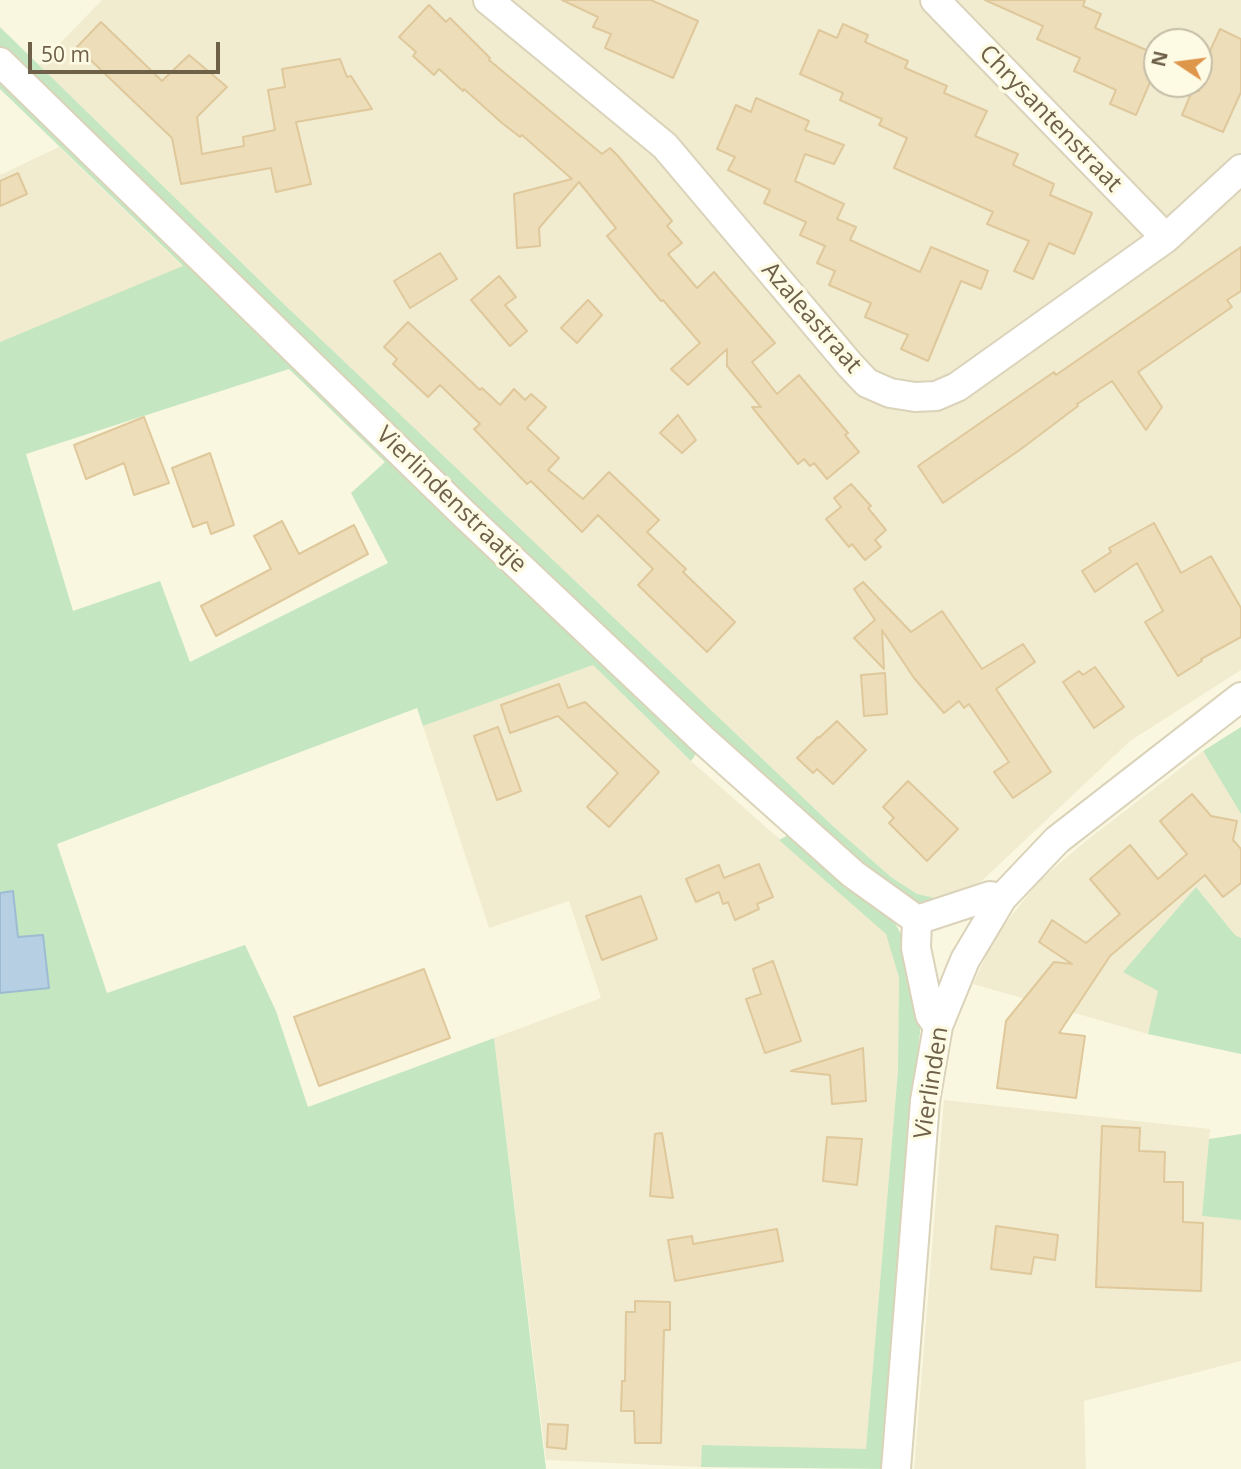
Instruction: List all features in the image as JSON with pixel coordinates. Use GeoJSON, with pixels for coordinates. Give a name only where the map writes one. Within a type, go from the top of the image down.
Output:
{"type":"FeatureCollection","features":[{"type":"Feature","properties":{"kind":"street","name":"Azaleastraat"},"geometry":{"type":"LineString","coordinates":[[488,0],[665,146],[850,365],[867,383],[890,393],[915,397],[936,396],[957,387],[1166,238],[1241,169]]}},
{"type":"Feature","properties":{"kind":"street","name":"Chrysantenstraat"},"geometry":{"type":"LineString","coordinates":[[935,0],[1166,238]]}},
{"type":"Feature","properties":{"kind":"street","name":"Vierlindenstraatje"},"geometry":{"type":"LineString","coordinates":[[0,62],[464,514],[692,730],[853,874],[917,920]]}},
{"type":"Feature","properties":{"kind":"street","name":"Vierlinden"},"geometry":{"type":"LineString","coordinates":[[896,1469],[925,1101],[939,1026],[965,960],[1002,898],[1057,840],[1241,697]]}},
{"type":"Feature","properties":{"kind":"street"},"geometry":{"type":"LineString","coordinates":[[939,1026],[930,1015],[916,948],[917,920],[990,896],[1002,898]]}},
{"type":"Feature","properties":{"kind":"shaded area"},"geometry":{"type":"Polygon","coordinates":[[[102,0],[1241,0],[1241,670],[1130,741],[971,891],[944,900],[917,894],[891,877],[834,827],[289,309],[39,65],[102,0]]]}},
{"type":"Feature","properties":{"kind":"shaded area"},"geometry":{"type":"Polygon","coordinates":[[[59,147],[183,267],[0,342],[0,175],[59,147]]]}},
{"type":"Feature","properties":{"kind":"shaded area"},"geometry":{"type":"Polygon","coordinates":[[[593,665],[691,761],[887,934],[899,977],[898,1070],[866,1450],[703,1445],[701,1467],[546,1460],[494,1038],[601,998],[569,901],[489,928],[423,726],[593,665]]]}},
{"type":"Feature","properties":{"kind":"shaded area"},"geometry":{"type":"Polygon","coordinates":[[[1203,751],[1241,814],[1241,938],[1235,935],[1196,887],[1124,972],[1159,991],[1148,1034],[973,984],[996,935],[1040,880],[1087,840],[1203,751]]]}},
{"type":"Feature","properties":{"kind":"shaded area"},"geometry":{"type":"Polygon","coordinates":[[[944,1100],[1210,1129],[1202,1216],[1241,1220],[1241,1361],[1084,1401],[1086,1469],[914,1469],[944,1100]]]}},
{"type":"Feature","properties":{"kind":"green space"},"geometry":{"type":"Polygon","coordinates":[[[0,27],[289,309],[834,827],[891,877],[917,894],[944,900],[917,907],[878,883],[709,735],[691,761],[593,665],[423,726],[417,708],[57,844],[107,993],[245,945],[276,1011],[308,1107],[494,1038],[546,1469],[0,1469],[0,342],[183,266],[0,89],[0,27]],[[289,369],[26,454],[73,611],[160,581],[190,662],[388,563],[351,493],[385,462],[289,369]]]}},
{"type":"Feature","properties":{"kind":"green space"},"geometry":{"type":"Polygon","coordinates":[[[1241,727],[1241,814],[1203,751],[1241,727]]]}},
{"type":"Feature","properties":{"kind":"green space"},"geometry":{"type":"Polygon","coordinates":[[[794,832],[887,909],[911,952],[923,1005],[887,1469],[701,1467],[702,1445],[866,1449],[898,1070],[899,977],[886,934],[779,840],[794,832]]]}},
{"type":"Feature","properties":{"kind":"green space"},"geometry":{"type":"Polygon","coordinates":[[[1196,887],[1235,935],[1241,938],[1241,1054],[1148,1034],[1158,991],[1123,972],[1196,887]]]}},
{"type":"Feature","properties":{"kind":"green space"},"geometry":{"type":"Polygon","coordinates":[[[1241,1134],[1241,1220],[1202,1216],[1209,1139],[1241,1134]]]}},
{"type":"Feature","properties":{"kind":"water"},"geometry":{"type":"Polygon","coordinates":[[[13,891],[18,937],[43,935],[49,988],[0,993],[0,893],[13,891]]]}},
{"type":"Feature","properties":{"kind":"building"},"geometry":{"type":"Polygon","coordinates":[[[562,0],[651,0],[698,21],[673,78],[605,48],[611,34],[593,27],[598,17],[562,0]]]}},
{"type":"Feature","properties":{"kind":"building"},"geometry":{"type":"Polygon","coordinates":[[[985,0],[1085,0],[1083,6],[1101,14],[1095,28],[1143,49],[1143,98],[1136,115],[1110,104],[1116,90],[1074,71],[1080,58],[1037,39],[1043,26],[985,0]]]}},
{"type":"Feature","properties":{"kind":"building"},"geometry":{"type":"Polygon","coordinates":[[[429,5],[446,22],[450,18],[489,60],[602,154],[610,148],[618,156],[672,221],[667,226],[682,243],[668,254],[697,288],[714,272],[775,343],[752,362],[777,394],[799,375],[848,433],[845,435],[859,452],[827,479],[814,463],[810,466],[804,459],[798,464],[752,407],[761,407],[727,366],[727,349],[688,385],[671,369],[700,343],[607,236],[616,228],[579,182],[539,228],[540,246],[517,248],[514,194],[572,179],[439,69],[434,75],[413,56],[416,52],[399,37],[429,5]]]}},
{"type":"Feature","properties":{"kind":"building"},"geometry":{"type":"Polygon","coordinates":[[[101,22],[162,81],[189,55],[227,87],[197,117],[202,154],[244,146],[243,137],[275,130],[268,90],[285,87],[282,69],[340,59],[347,77],[351,76],[372,109],[296,122],[311,184],[276,192],[271,168],[181,184],[172,138],[77,47],[101,22]]]}},
{"type":"Feature","properties":{"kind":"building"},"geometry":{"type":"Polygon","coordinates":[[[843,24],[868,35],[865,42],[908,61],[905,68],[947,86],[944,93],[987,111],[975,136],[1018,154],[1013,165],[1054,184],[1050,195],[1092,213],[1074,254],[1049,243],[1033,279],[1014,271],[1029,241],[987,224],[993,212],[894,168],[907,138],[879,125],[882,119],[840,100],[843,93],[800,74],[819,30],[837,38],[843,24]]]}},
{"type":"Feature","properties":{"kind":"building"},"geometry":{"type":"Polygon","coordinates":[[[1220,29],[1241,39],[1241,92],[1223,132],[1182,115],[1189,98],[1213,98],[1213,44],[1220,29]]]}},
{"type":"Feature","properties":{"kind":"building"},"geometry":{"type":"Polygon","coordinates":[[[756,98],[809,121],[805,130],[844,145],[834,164],[805,154],[795,181],[844,204],[837,219],[856,227],[850,240],[920,272],[931,247],[988,271],[981,289],[961,281],[928,361],[901,349],[908,335],[865,317],[871,303],[829,285],[835,271],[817,263],[825,246],[800,235],[806,222],[764,203],[770,190],[728,170],[735,157],[717,149],[736,105],[751,112],[756,98]]]}},
{"type":"Feature","properties":{"kind":"building"},"geometry":{"type":"Polygon","coordinates":[[[18,173],[27,194],[0,206],[0,181],[18,173]]]}},
{"type":"Feature","properties":{"kind":"building"},"geometry":{"type":"Polygon","coordinates":[[[1241,247],[1241,291],[1227,300],[1232,307],[1138,372],[1162,407],[1146,430],[1112,381],[943,503],[918,466],[1054,372],[1056,375],[1241,247]]]}},
{"type":"Feature","properties":{"kind":"building"},"geometry":{"type":"Polygon","coordinates":[[[440,253],[457,279],[410,308],[394,281],[440,253]]]}},
{"type":"Feature","properties":{"kind":"building"},"geometry":{"type":"Polygon","coordinates":[[[499,276],[516,297],[505,305],[527,331],[510,346],[471,300],[499,276]]]}},
{"type":"Feature","properties":{"kind":"building"},"geometry":{"type":"Polygon","coordinates":[[[588,300],[602,315],[577,343],[561,328],[588,300]]]}},
{"type":"Feature","properties":{"kind":"building"},"geometry":{"type":"Polygon","coordinates":[[[408,322],[480,390],[482,388],[500,405],[514,389],[525,400],[531,394],[546,407],[527,428],[559,458],[548,470],[583,499],[609,472],[659,520],[647,532],[686,569],[683,572],[735,622],[707,652],[638,585],[653,569],[598,515],[582,532],[531,481],[527,484],[474,429],[480,424],[440,385],[428,397],[393,364],[397,359],[384,347],[408,322]]]}},
{"type":"Feature","properties":{"kind":"building"},"geometry":{"type":"Polygon","coordinates":[[[678,415],[696,440],[682,453],[660,433],[678,415]]]}},
{"type":"Feature","properties":{"kind":"building"},"geometry":{"type":"Polygon","coordinates":[[[144,417],[169,483],[134,495],[124,463],[86,479],[74,445],[144,417]]]}},
{"type":"Feature","properties":{"kind":"building"},"geometry":{"type":"Polygon","coordinates":[[[210,453],[234,525],[211,534],[207,522],[193,527],[172,468],[210,453]]]}},
{"type":"Feature","properties":{"kind":"building"},"geometry":{"type":"Polygon","coordinates":[[[851,484],[871,506],[868,508],[886,530],[875,540],[881,547],[865,560],[852,544],[849,547],[826,519],[841,507],[834,498],[851,484]]]}},
{"type":"Feature","properties":{"kind":"building"},"geometry":{"type":"Polygon","coordinates":[[[282,521],[299,554],[354,525],[368,554],[216,636],[201,606],[271,569],[254,536],[282,521]]]}},
{"type":"Feature","properties":{"kind":"building"},"geometry":{"type":"Polygon","coordinates":[[[1154,523],[1181,573],[1211,556],[1241,608],[1241,637],[1201,659],[1202,661],[1178,676],[1145,622],[1163,611],[1137,563],[1095,592],[1082,571],[1111,552],[1109,548],[1154,523]]]}},
{"type":"Feature","properties":{"kind":"building"},"geometry":{"type":"Polygon","coordinates":[[[863,582],[911,632],[942,611],[982,669],[1023,644],[1035,662],[996,689],[1051,772],[1013,798],[994,772],[1009,762],[969,704],[964,708],[959,701],[944,713],[914,678],[882,630],[884,669],[854,638],[875,620],[854,589],[863,582]]]}},
{"type":"Feature","properties":{"kind":"building"},"geometry":{"type":"Polygon","coordinates":[[[1095,667],[1124,707],[1094,728],[1063,682],[1079,671],[1083,675],[1095,667]]]}},
{"type":"Feature","properties":{"kind":"building"},"geometry":{"type":"Polygon","coordinates":[[[885,673],[887,714],[864,716],[861,675],[885,673]]]}},
{"type":"Feature","properties":{"kind":"building"},"geometry":{"type":"Polygon","coordinates":[[[559,684],[568,708],[585,702],[659,772],[609,827],[587,807],[618,773],[558,716],[510,733],[501,705],[559,684]]]}},
{"type":"Feature","properties":{"kind":"building"},"geometry":{"type":"Polygon","coordinates":[[[837,721],[866,750],[833,784],[817,769],[813,773],[797,758],[837,721]]]}},
{"type":"Feature","properties":{"kind":"building"},"geometry":{"type":"Polygon","coordinates":[[[498,727],[521,791],[497,800],[474,736],[498,727]]]}},
{"type":"Feature","properties":{"kind":"building"},"geometry":{"type":"Polygon","coordinates":[[[908,781],[958,829],[927,861],[889,823],[894,818],[883,807],[908,781]]]}},
{"type":"Feature","properties":{"kind":"building"},"geometry":{"type":"Polygon","coordinates":[[[1192,794],[1211,816],[1237,821],[1233,840],[1241,849],[1241,883],[1223,897],[1205,875],[1110,956],[1059,1033],[1085,1036],[1076,1098],[997,1088],[1006,1021],[1054,962],[1072,964],[1039,942],[1052,920],[1086,943],[1120,914],[1090,879],[1130,845],[1158,879],[1187,854],[1160,821],[1192,794]]]}},
{"type":"Feature","properties":{"kind":"building"},"geometry":{"type":"Polygon","coordinates":[[[759,864],[773,897],[757,904],[759,909],[735,920],[728,902],[723,904],[719,892],[696,902],[686,879],[719,865],[724,878],[759,864]]]}},
{"type":"Feature","properties":{"kind":"building"},"geometry":{"type":"Polygon","coordinates":[[[641,896],[657,939],[602,960],[586,916],[641,896]]]}},
{"type":"Feature","properties":{"kind":"building"},"geometry":{"type":"Polygon","coordinates":[[[773,961],[801,1041],[765,1053],[746,999],[761,994],[753,969],[773,961]]]}},
{"type":"Feature","properties":{"kind":"building"},"geometry":{"type":"Polygon","coordinates":[[[424,969],[450,1038],[319,1086],[294,1017],[424,969]]]}},
{"type":"Feature","properties":{"kind":"building"},"geometry":{"type":"Polygon","coordinates":[[[863,1048],[866,1101],[832,1104],[830,1075],[791,1071],[863,1048]]]}},
{"type":"Feature","properties":{"kind":"building"},"geometry":{"type":"Polygon","coordinates":[[[1102,1126],[1140,1128],[1139,1151],[1165,1152],[1164,1182],[1183,1182],[1183,1222],[1203,1223],[1201,1291],[1096,1287],[1102,1126]]]}},
{"type":"Feature","properties":{"kind":"building"},"geometry":{"type":"Polygon","coordinates":[[[662,1133],[673,1198],[650,1196],[655,1134],[662,1133]]]}},
{"type":"Feature","properties":{"kind":"building"},"geometry":{"type":"Polygon","coordinates":[[[827,1137],[862,1139],[857,1185],[823,1181],[827,1137]]]}},
{"type":"Feature","properties":{"kind":"building"},"geometry":{"type":"Polygon","coordinates":[[[996,1226],[1058,1235],[1055,1260],[1034,1257],[1031,1274],[991,1269],[996,1226]]]}},
{"type":"Feature","properties":{"kind":"building"},"geometry":{"type":"Polygon","coordinates":[[[777,1229],[783,1261],[675,1281],[668,1240],[692,1236],[693,1244],[777,1229]]]}},
{"type":"Feature","properties":{"kind":"building"},"geometry":{"type":"Polygon","coordinates":[[[635,1301],[670,1302],[670,1330],[664,1330],[661,1443],[635,1443],[634,1411],[621,1411],[622,1381],[625,1381],[626,1312],[635,1312],[635,1301]]]}},
{"type":"Feature","properties":{"kind":"building"},"geometry":{"type":"Polygon","coordinates":[[[548,1424],[568,1425],[566,1449],[547,1447],[548,1424]]]}}]}
